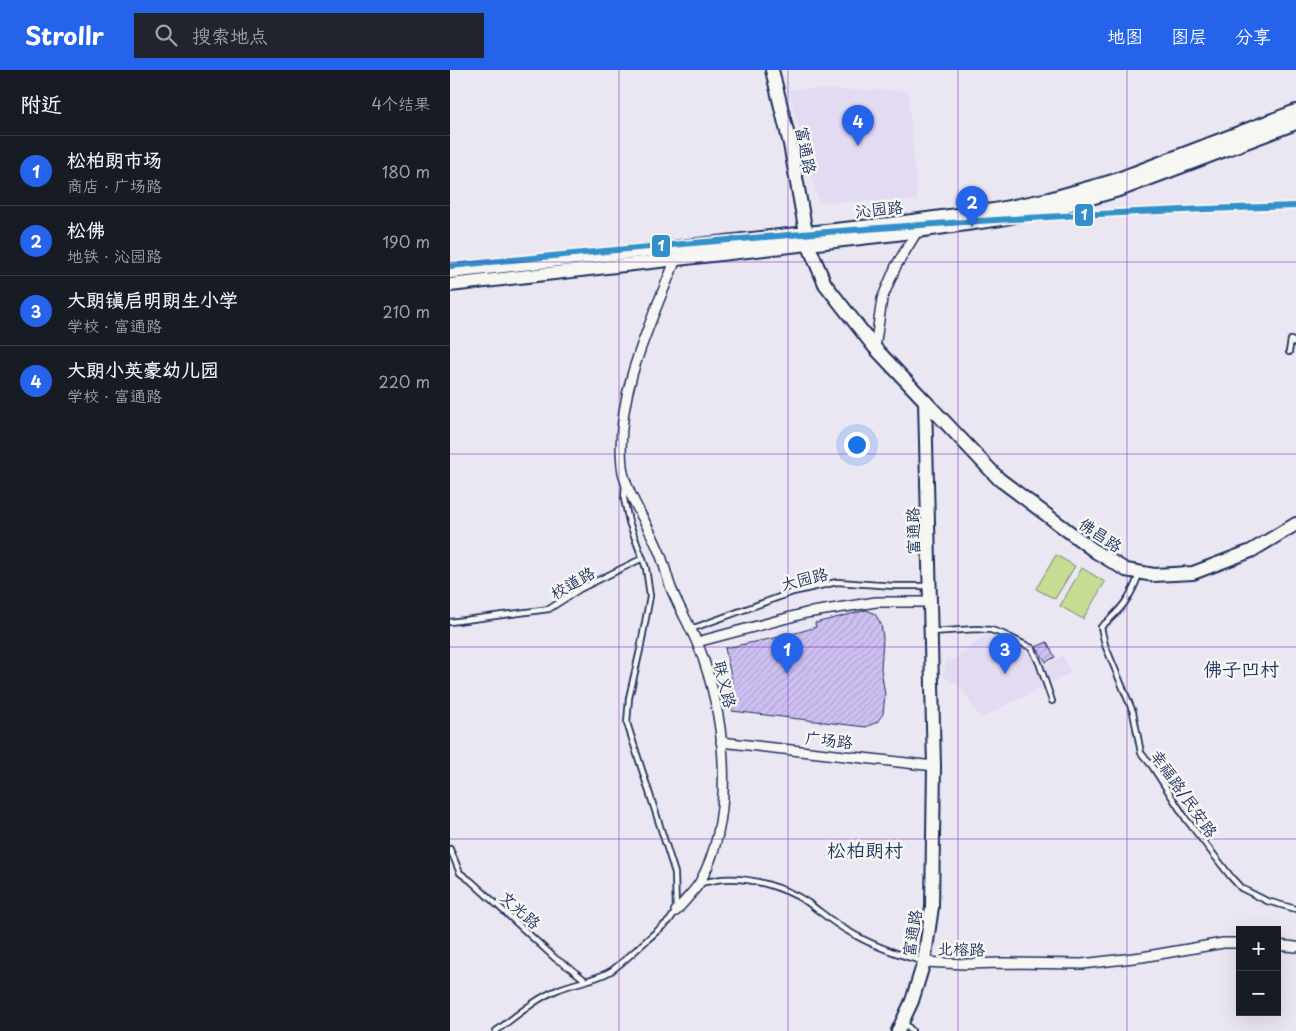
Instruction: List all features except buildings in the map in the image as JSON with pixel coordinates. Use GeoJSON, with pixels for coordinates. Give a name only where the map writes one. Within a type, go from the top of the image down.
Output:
{"type":"FeatureCollection","features":[{"type":"Feature","properties":{"kind":"main road","name":"富通路"},"geometry":{"type":"LineString","coordinates":[[772,70],[790,144],[807,238],[825,284],[875,348],[925,400],[934,766],[932,907],[924,962],[912,1001],[901,1026]]}},
{"type":"Feature","properties":{"kind":"main road","name":"沁园路"},"geometry":{"type":"LineString","coordinates":[[450,285],[676,259],[994,210],[1049,199],[1113,181],[1296,111]]}},
{"type":"Feature","properties":{"kind":"main road","name":"沁园路"},"geometry":{"type":"LineString","coordinates":[[450,272],[807,238],[918,230],[1001,219],[1056,208],[1122,190],[1296,123]]}},
{"type":"Feature","properties":{"kind":"main road","name":"佛昌路"},"geometry":{"type":"LineString","coordinates":[[925,400],[999,479],[1096,552],[1126,570],[1154,576],[1194,573],[1251,551],[1296,524]]}},
{"type":"Feature","properties":{"kind":"street"},"geometry":{"type":"LineString","coordinates":[[875,348],[882,299],[896,266],[918,230]]}},
{"type":"Feature","properties":{"kind":"street","name":"联义路"},"geometry":{"type":"LineString","coordinates":[[676,259],[635,363],[622,419],[621,451],[625,481],[659,550],[672,589],[697,642],[718,707],[723,809],[717,842],[700,884],[676,911]]}},
{"type":"Feature","properties":{"kind":"street"},"geometry":{"type":"LineString","coordinates":[[697,642],[806,614],[876,602],[929,602]]}},
{"type":"Feature","properties":{"kind":"street","name":"广场路"},"geometry":{"type":"LineString","coordinates":[[721,742],[934,766]]}},
{"type":"Feature","properties":{"kind":"street","name":"北榕路"},"geometry":{"type":"LineString","coordinates":[[924,962],[1082,964],[1142,957],[1223,943],[1236,943]]}},
{"type":"Feature","properties":{"kind":"street"},"geometry":{"type":"LineString","coordinates":[[1281,945],[1296,947]]}},
{"type":"Feature","properties":{"kind":"lane"},"geometry":{"type":"LineString","coordinates":[[1288,352],[1291,340],[1296,343]]}},
{"type":"Feature","properties":{"kind":"lane"},"geometry":{"type":"LineString","coordinates":[[625,481],[624,499],[629,522],[646,568],[650,596],[629,698],[627,722],[675,873],[676,911]]}},
{"type":"Feature","properties":{"kind":"lane","name":"校道路"},"geometry":{"type":"LineString","coordinates":[[450,622],[549,609],[580,589],[643,558]]}},
{"type":"Feature","properties":{"kind":"lane","name":"幸福路/民安路"},"geometry":{"type":"LineString","coordinates":[[1139,572],[1134,590],[1118,613],[1101,627],[1105,645],[1132,712],[1140,753],[1152,766],[1186,819],[1241,888],[1267,901],[1296,909]]}},
{"type":"Feature","properties":{"kind":"lane","name":"大园路"},"geometry":{"type":"LineString","coordinates":[[691,629],[793,592],[837,582],[894,586],[929,586]]}},
{"type":"Feature","properties":{"kind":"lane"},"geometry":{"type":"LineString","coordinates":[[930,632],[991,630],[1032,648],[1052,701]]}},
{"type":"Feature","properties":{"kind":"lane","name":"文光路"},"geometry":{"type":"LineString","coordinates":[[450,849],[460,874],[471,881],[556,959],[585,980]]}},
{"type":"Feature","properties":{"kind":"lane","name":"北榕路"},"geometry":{"type":"LineString","coordinates":[[700,884],[722,879],[760,882],[806,902],[848,931],[893,953],[924,962]]}},
{"type":"Feature","properties":{"kind":"lane","name":"联义路"},"geometry":{"type":"LineString","coordinates":[[496,1031],[555,990],[585,980],[592,980],[610,971],[669,921],[676,911]]}},
{"type":"Feature","properties":{"kind":"lane"},"geometry":{"type":"LineString","coordinates":[[901,1026],[912,1031]]}},
{"type":"Feature","properties":{"kind":"shaded area"},"geometry":{"type":"Polygon","coordinates":[[[788,89],[908,91],[917,200],[819,202],[788,89]]]}},
{"type":"Feature","properties":{"kind":"shaded area"},"geometry":{"type":"Polygon","coordinates":[[[994,634],[1030,651],[1038,668],[1063,656],[1071,673],[981,718],[958,684],[943,676],[947,659],[954,660],[982,637],[994,634]]]}},
{"type":"Feature","properties":{"kind":"green space"},"geometry":{"type":"Polygon","coordinates":[[[1056,555],[1075,566],[1055,599],[1036,589],[1056,555]]]}},
{"type":"Feature","properties":{"kind":"green space"},"geometry":{"type":"Polygon","coordinates":[[[1082,568],[1105,582],[1083,619],[1060,606],[1082,568]]]}},
{"type":"Feature","properties":{"kind":"transit line","name":"1"},"geometry":{"type":"LineString","coordinates":[[450,266],[873,228],[1084,215],[1296,206]]}},
{"type":"Feature","properties":{"kind":"place","name":"大朗小英豪幼儿园"},"geometry":{"type":"Point","coordinates":[858,146]}},
{"type":"Feature","properties":{"kind":"place","name":"松佛"},"geometry":{"type":"Point","coordinates":[972,227]}},
{"type":"Feature","properties":{"kind":"place","name":"松柏朗市场"},"geometry":{"type":"Point","coordinates":[787,674]}},
{"type":"Feature","properties":{"kind":"place","name":"大朗镇启明朗生小学"},"geometry":{"type":"Point","coordinates":[1005,674]}},
{"type":"Feature","properties":{"kind":"district","name":"佛子凹村"},"geometry":{"type":"Point","coordinates":[1241,668]}},
{"type":"Feature","properties":{"kind":"district","name":"松柏朗村"},"geometry":{"type":"Point","coordinates":[865,849]}}]}
